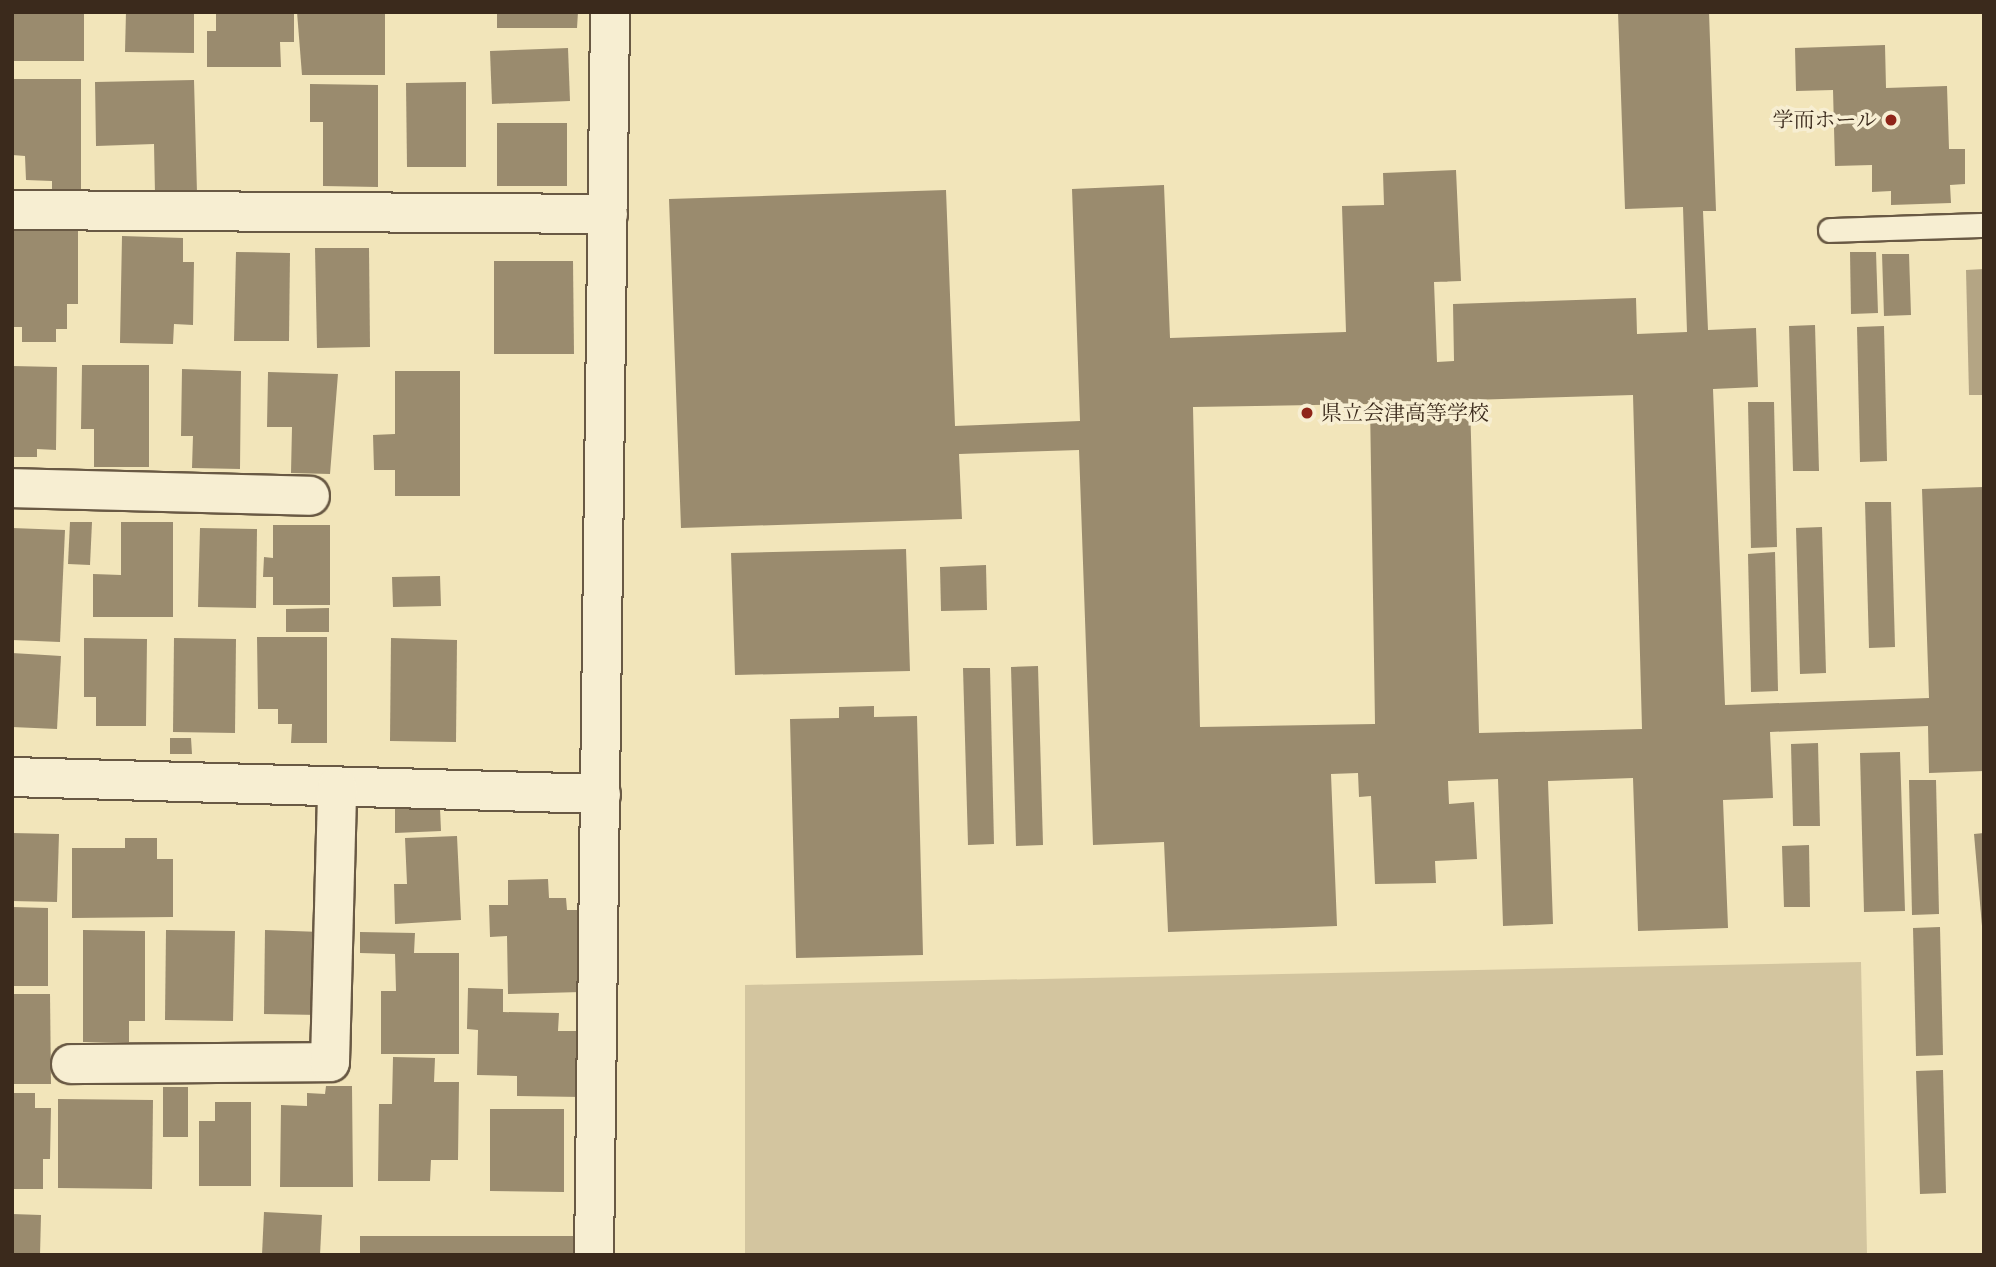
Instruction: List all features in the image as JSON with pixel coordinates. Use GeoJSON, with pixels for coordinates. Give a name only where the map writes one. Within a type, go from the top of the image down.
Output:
{"type":"FeatureCollection","features":[{"type":"Feature","properties":{"kind":"street"},"geometry":{"type":"LineString","coordinates":[[594,1255],[610,12]]}},
{"type":"Feature","properties":{"kind":"street"},"geometry":{"type":"LineString","coordinates":[[12,210],[608,214]]}},
{"type":"Feature","properties":{"kind":"street"},"geometry":{"type":"LineString","coordinates":[[12,488],[310,496]]}},
{"type":"Feature","properties":{"kind":"street"},"geometry":{"type":"LineString","coordinates":[[12,777],[601,794]]}},
{"type":"Feature","properties":{"kind":"street"},"geometry":{"type":"LineString","coordinates":[[71,1064],[330,1062],[337,787]]}},
{"type":"Feature","properties":{"kind":"lane"},"geometry":{"type":"LineString","coordinates":[[1830,230],[1984,225]]}},
{"type":"Feature","properties":{"kind":"shaded area"},"geometry":{"type":"Polygon","coordinates":[[[1984,269],[1984,395],[1969,395],[1966,270],[1984,269]]]}},
{"type":"Feature","properties":{"kind":"shaded area"},"geometry":{"type":"Polygon","coordinates":[[[1861,962],[1867,1255],[745,1255],[745,985],[1861,962]]]}},
{"type":"Feature","properties":{"kind":"building"},"geometry":{"type":"Polygon","coordinates":[[[12,12],[84,12],[84,61],[12,61],[12,12]]]}},
{"type":"Feature","properties":{"kind":"building"},"geometry":{"type":"Polygon","coordinates":[[[126,12],[194,12],[194,53],[125,52],[126,12]]]}},
{"type":"Feature","properties":{"kind":"building"},"geometry":{"type":"Polygon","coordinates":[[[216,12],[294,12],[294,42],[280,42],[281,67],[207,67],[207,31],[216,31],[216,12]]]}},
{"type":"Feature","properties":{"kind":"building"},"geometry":{"type":"Polygon","coordinates":[[[297,12],[385,12],[385,75],[302,75],[297,12]]]}},
{"type":"Feature","properties":{"kind":"building"},"geometry":{"type":"Polygon","coordinates":[[[497,12],[578,12],[577,28],[497,28],[497,12]]]}},
{"type":"Feature","properties":{"kind":"building"},"geometry":{"type":"Polygon","coordinates":[[[1618,12],[1709,12],[1716,211],[1703,211],[1708,330],[1756,328],[1758,387],[1713,389],[1725,705],[1929,698],[1922,489],[1984,487],[1984,771],[1929,773],[1928,726],[1770,732],[1773,798],[1723,800],[1728,928],[1638,931],[1633,778],[1548,781],[1553,924],[1503,926],[1498,779],[1448,781],[1449,804],[1474,802],[1477,859],[1435,861],[1436,883],[1375,884],[1371,796],[1359,797],[1358,773],[1331,774],[1337,926],[1168,932],[1164,842],[1093,845],[1079,450],[959,454],[962,519],[681,528],[669,199],[946,190],[955,426],[1080,421],[1072,189],[1164,185],[1170,338],[1346,332],[1342,206],[1384,205],[1383,173],[1456,170],[1461,281],[1434,282],[1437,362],[1454,361],[1453,304],[1636,298],[1637,334],[1687,332],[1683,207],[1625,209],[1618,12]],[[1633,395],[1470,400],[1479,733],[1642,729],[1633,395]],[[1370,404],[1193,407],[1200,727],[1375,724],[1370,404]]]}},
{"type":"Feature","properties":{"kind":"building","name":"学而ホール"},"geometry":{"type":"Polygon","coordinates":[[[1885,45],[1886,88],[1947,86],[1949,149],[1965,149],[1965,184],[1950,185],[1951,203],[1891,205],[1891,191],[1872,192],[1872,165],[1835,166],[1833,90],[1796,91],[1795,48],[1885,45]]]}},
{"type":"Feature","properties":{"kind":"building"},"geometry":{"type":"Polygon","coordinates":[[[568,48],[570,101],[492,104],[490,51],[568,48]]]}},
{"type":"Feature","properties":{"kind":"building"},"geometry":{"type":"Polygon","coordinates":[[[12,79],[81,79],[81,189],[52,189],[52,181],[26,180],[25,156],[12,155],[12,79]]]}},
{"type":"Feature","properties":{"kind":"building"},"geometry":{"type":"Polygon","coordinates":[[[194,80],[197,193],[155,194],[154,144],[96,146],[95,82],[194,80]]]}},
{"type":"Feature","properties":{"kind":"building"},"geometry":{"type":"Polygon","coordinates":[[[466,82],[466,167],[407,167],[406,83],[466,82]]]}},
{"type":"Feature","properties":{"kind":"building"},"geometry":{"type":"Polygon","coordinates":[[[310,84],[378,85],[378,187],[323,186],[323,122],[310,122],[310,84]]]}},
{"type":"Feature","properties":{"kind":"building"},"geometry":{"type":"Polygon","coordinates":[[[497,123],[567,123],[567,186],[497,186],[497,123]]]}},
{"type":"Feature","properties":{"kind":"building"},"geometry":{"type":"Polygon","coordinates":[[[12,231],[78,231],[78,304],[67,304],[67,329],[56,329],[56,342],[22,342],[22,327],[13,327],[12,231]]]}},
{"type":"Feature","properties":{"kind":"building"},"geometry":{"type":"Polygon","coordinates":[[[122,236],[183,238],[183,262],[194,262],[193,325],[174,324],[173,344],[120,343],[122,236]]]}},
{"type":"Feature","properties":{"kind":"building"},"geometry":{"type":"Polygon","coordinates":[[[315,248],[369,248],[370,347],[317,348],[315,248]]]}},
{"type":"Feature","properties":{"kind":"building"},"geometry":{"type":"Polygon","coordinates":[[[236,252],[290,253],[289,341],[234,341],[236,252]]]}},
{"type":"Feature","properties":{"kind":"building"},"geometry":{"type":"Polygon","coordinates":[[[1850,252],[1876,252],[1878,313],[1851,314],[1850,252]]]}},
{"type":"Feature","properties":{"kind":"building"},"geometry":{"type":"Polygon","coordinates":[[[1882,254],[1909,254],[1911,315],[1884,316],[1882,254]]]}},
{"type":"Feature","properties":{"kind":"building"},"geometry":{"type":"Polygon","coordinates":[[[494,261],[573,261],[574,354],[494,354],[494,261]]]}},
{"type":"Feature","properties":{"kind":"building"},"geometry":{"type":"Polygon","coordinates":[[[1815,325],[1819,471],[1793,471],[1789,326],[1815,325]]]}},
{"type":"Feature","properties":{"kind":"building"},"geometry":{"type":"Polygon","coordinates":[[[1884,326],[1887,461],[1860,462],[1857,327],[1884,326]]]}},
{"type":"Feature","properties":{"kind":"building"},"geometry":{"type":"Polygon","coordinates":[[[82,365],[149,365],[149,467],[94,467],[94,429],[81,429],[82,365]]]}},
{"type":"Feature","properties":{"kind":"building"},"geometry":{"type":"Polygon","coordinates":[[[12,366],[57,367],[56,450],[37,449],[37,457],[12,457],[12,366]]]}},
{"type":"Feature","properties":{"kind":"building"},"geometry":{"type":"Polygon","coordinates":[[[182,369],[241,371],[240,469],[192,468],[193,436],[181,436],[182,369]]]}},
{"type":"Feature","properties":{"kind":"building"},"geometry":{"type":"Polygon","coordinates":[[[395,371],[460,371],[460,496],[395,496],[395,470],[374,470],[373,435],[395,434],[395,371]]]}},
{"type":"Feature","properties":{"kind":"building"},"geometry":{"type":"Polygon","coordinates":[[[268,372],[338,374],[330,474],[291,473],[292,427],[267,427],[268,372]]]}},
{"type":"Feature","properties":{"kind":"building"},"geometry":{"type":"Polygon","coordinates":[[[1748,402],[1774,402],[1777,547],[1751,548],[1748,402]]]}},
{"type":"Feature","properties":{"kind":"building"},"geometry":{"type":"Polygon","coordinates":[[[1865,502],[1891,502],[1895,647],[1869,648],[1865,502]]]}},
{"type":"Feature","properties":{"kind":"building"},"geometry":{"type":"Polygon","coordinates":[[[70,522],[92,522],[90,565],[68,564],[70,522]]]}},
{"type":"Feature","properties":{"kind":"building"},"geometry":{"type":"Polygon","coordinates":[[[121,522],[173,522],[173,617],[93,617],[93,574],[121,575],[121,522]]]}},
{"type":"Feature","properties":{"kind":"building"},"geometry":{"type":"Polygon","coordinates":[[[273,525],[330,525],[330,605],[273,605],[273,577],[263,577],[264,557],[273,558],[273,525]]]}},
{"type":"Feature","properties":{"kind":"building"},"geometry":{"type":"Polygon","coordinates":[[[1822,527],[1826,673],[1800,674],[1796,528],[1822,527]]]}},
{"type":"Feature","properties":{"kind":"building"},"geometry":{"type":"Polygon","coordinates":[[[12,528],[65,530],[60,642],[12,640],[12,528]]]}},
{"type":"Feature","properties":{"kind":"building"},"geometry":{"type":"Polygon","coordinates":[[[200,528],[257,529],[256,608],[198,607],[200,528]]]}},
{"type":"Feature","properties":{"kind":"building"},"geometry":{"type":"Polygon","coordinates":[[[906,549],[910,671],[735,675],[731,553],[906,549]]]}},
{"type":"Feature","properties":{"kind":"building"},"geometry":{"type":"Polygon","coordinates":[[[1775,552],[1778,691],[1751,692],[1748,554],[1775,552]]]}},
{"type":"Feature","properties":{"kind":"building"},"geometry":{"type":"Polygon","coordinates":[[[986,565],[987,610],[941,611],[940,567],[986,565]]]}},
{"type":"Feature","properties":{"kind":"building"},"geometry":{"type":"Polygon","coordinates":[[[440,576],[441,606],[393,607],[392,577],[440,576]]]}},
{"type":"Feature","properties":{"kind":"building"},"geometry":{"type":"Polygon","coordinates":[[[329,608],[329,632],[286,632],[286,609],[329,608]]]}},
{"type":"Feature","properties":{"kind":"building"},"geometry":{"type":"Polygon","coordinates":[[[257,637],[327,637],[327,743],[291,743],[292,724],[278,724],[278,709],[258,709],[257,637]]]}},
{"type":"Feature","properties":{"kind":"building"},"geometry":{"type":"Polygon","coordinates":[[[84,638],[147,639],[146,726],[96,726],[96,697],[84,697],[84,638]]]}},
{"type":"Feature","properties":{"kind":"building"},"geometry":{"type":"Polygon","coordinates":[[[174,638],[236,639],[235,733],[173,732],[174,638]]]}},
{"type":"Feature","properties":{"kind":"building"},"geometry":{"type":"Polygon","coordinates":[[[391,638],[457,640],[456,742],[390,741],[391,638]]]}},
{"type":"Feature","properties":{"kind":"building"},"geometry":{"type":"Polygon","coordinates":[[[12,653],[61,656],[57,729],[12,727],[12,653]]]}},
{"type":"Feature","properties":{"kind":"building"},"geometry":{"type":"Polygon","coordinates":[[[1038,666],[1043,845],[1016,846],[1011,667],[1038,666]]]}},
{"type":"Feature","properties":{"kind":"building"},"geometry":{"type":"Polygon","coordinates":[[[963,668],[990,668],[994,844],[968,845],[963,668]]]}},
{"type":"Feature","properties":{"kind":"building"},"geometry":{"type":"Polygon","coordinates":[[[874,706],[874,717],[917,716],[923,955],[796,958],[790,719],[839,718],[839,707],[874,706]]]}},
{"type":"Feature","properties":{"kind":"building"},"geometry":{"type":"Polygon","coordinates":[[[170,738],[191,738],[192,754],[170,754],[170,738]]]}},
{"type":"Feature","properties":{"kind":"building"},"geometry":{"type":"Polygon","coordinates":[[[1818,743],[1820,826],[1793,826],[1791,744],[1818,743]]]}},
{"type":"Feature","properties":{"kind":"building"},"geometry":{"type":"Polygon","coordinates":[[[1900,752],[1905,911],[1864,912],[1860,753],[1900,752]]]}},
{"type":"Feature","properties":{"kind":"building"},"geometry":{"type":"Polygon","coordinates":[[[1909,780],[1936,780],[1939,914],[1912,915],[1909,780]]]}},
{"type":"Feature","properties":{"kind":"building"},"geometry":{"type":"Polygon","coordinates":[[[440,808],[441,831],[395,833],[395,809],[440,808]]]}},
{"type":"Feature","properties":{"kind":"building"},"geometry":{"type":"Polygon","coordinates":[[[12,833],[59,834],[57,902],[12,901],[12,833]]]}},
{"type":"Feature","properties":{"kind":"building"},"geometry":{"type":"Polygon","coordinates":[[[1984,833],[1984,926],[1982,926],[1974,834],[1984,833]]]}},
{"type":"Feature","properties":{"kind":"building"},"geometry":{"type":"Polygon","coordinates":[[[457,836],[461,920],[395,924],[394,884],[407,884],[405,838],[457,836]]]}},
{"type":"Feature","properties":{"kind":"building"},"geometry":{"type":"Polygon","coordinates":[[[125,838],[157,838],[157,859],[173,859],[173,917],[72,918],[72,848],[125,848],[125,838]]]}},
{"type":"Feature","properties":{"kind":"building"},"geometry":{"type":"Polygon","coordinates":[[[1809,845],[1810,907],[1784,907],[1782,846],[1809,845]]]}},
{"type":"Feature","properties":{"kind":"building"},"geometry":{"type":"Polygon","coordinates":[[[548,879],[549,898],[566,898],[567,910],[579,910],[581,992],[508,994],[507,936],[490,937],[489,905],[508,905],[508,880],[548,879]]]}},
{"type":"Feature","properties":{"kind":"building"},"geometry":{"type":"Polygon","coordinates":[[[12,907],[48,908],[48,986],[12,986],[12,907]]]}},
{"type":"Feature","properties":{"kind":"building"},"geometry":{"type":"Polygon","coordinates":[[[1940,927],[1943,1055],[1916,1056],[1913,928],[1940,927]]]}},
{"type":"Feature","properties":{"kind":"building"},"geometry":{"type":"Polygon","coordinates":[[[83,930],[145,931],[145,1021],[129,1021],[129,1042],[83,1042],[83,930]]]}},
{"type":"Feature","properties":{"kind":"building"},"geometry":{"type":"Polygon","coordinates":[[[166,930],[235,931],[233,1021],[165,1020],[166,930]]]}},
{"type":"Feature","properties":{"kind":"building"},"geometry":{"type":"Polygon","coordinates":[[[265,930],[321,932],[319,1015],[264,1014],[265,930]]]}},
{"type":"Feature","properties":{"kind":"building"},"geometry":{"type":"Polygon","coordinates":[[[360,932],[415,933],[414,953],[459,953],[459,1054],[381,1054],[381,991],[396,991],[395,954],[360,953],[360,932]]]}},
{"type":"Feature","properties":{"kind":"building"},"geometry":{"type":"Polygon","coordinates":[[[468,988],[503,989],[503,1012],[559,1013],[558,1031],[582,1031],[581,1097],[517,1096],[517,1076],[477,1075],[478,1030],[467,1029],[468,988]]]}},
{"type":"Feature","properties":{"kind":"building"},"geometry":{"type":"Polygon","coordinates":[[[12,994],[50,994],[51,1084],[12,1084],[12,994]]]}},
{"type":"Feature","properties":{"kind":"building"},"geometry":{"type":"Polygon","coordinates":[[[393,1057],[435,1058],[434,1082],[459,1082],[458,1160],[431,1160],[430,1181],[378,1181],[379,1104],[392,1104],[393,1057]]]}},
{"type":"Feature","properties":{"kind":"building"},"geometry":{"type":"Polygon","coordinates":[[[1943,1070],[1946,1193],[1920,1194],[1916,1071],[1943,1070]]]}},
{"type":"Feature","properties":{"kind":"building"},"geometry":{"type":"Polygon","coordinates":[[[326,1086],[352,1086],[353,1187],[280,1187],[281,1105],[307,1106],[307,1093],[325,1094],[326,1086]]]}},
{"type":"Feature","properties":{"kind":"building"},"geometry":{"type":"Polygon","coordinates":[[[163,1087],[188,1087],[188,1137],[163,1137],[163,1087]]]}},
{"type":"Feature","properties":{"kind":"building"},"geometry":{"type":"Polygon","coordinates":[[[12,1093],[35,1093],[35,1108],[51,1108],[50,1159],[43,1159],[43,1189],[12,1189],[12,1093]]]}},
{"type":"Feature","properties":{"kind":"building"},"geometry":{"type":"Polygon","coordinates":[[[58,1099],[153,1100],[152,1189],[58,1188],[58,1099]]]}},
{"type":"Feature","properties":{"kind":"building"},"geometry":{"type":"Polygon","coordinates":[[[215,1102],[251,1102],[251,1186],[199,1186],[199,1121],[215,1121],[215,1102]]]}},
{"type":"Feature","properties":{"kind":"building"},"geometry":{"type":"Polygon","coordinates":[[[490,1109],[564,1109],[564,1192],[490,1191],[490,1109]]]}},
{"type":"Feature","properties":{"kind":"building"},"geometry":{"type":"Polygon","coordinates":[[[264,1212],[322,1215],[320,1255],[262,1255],[264,1212]]]}},
{"type":"Feature","properties":{"kind":"building"},"geometry":{"type":"Polygon","coordinates":[[[12,1214],[41,1215],[40,1255],[12,1255],[12,1214]]]}},
{"type":"Feature","properties":{"kind":"building"},"geometry":{"type":"Polygon","coordinates":[[[360,1236],[581,1236],[581,1255],[360,1255],[360,1236]]]}},
{"type":"Feature","properties":{"kind":"place","name":"学而ホール"},"geometry":{"type":"Point","coordinates":[1891,120]}},
{"type":"Feature","properties":{"kind":"place","name":"県立会津高等学校"},"geometry":{"type":"Point","coordinates":[1307,413]}}]}
